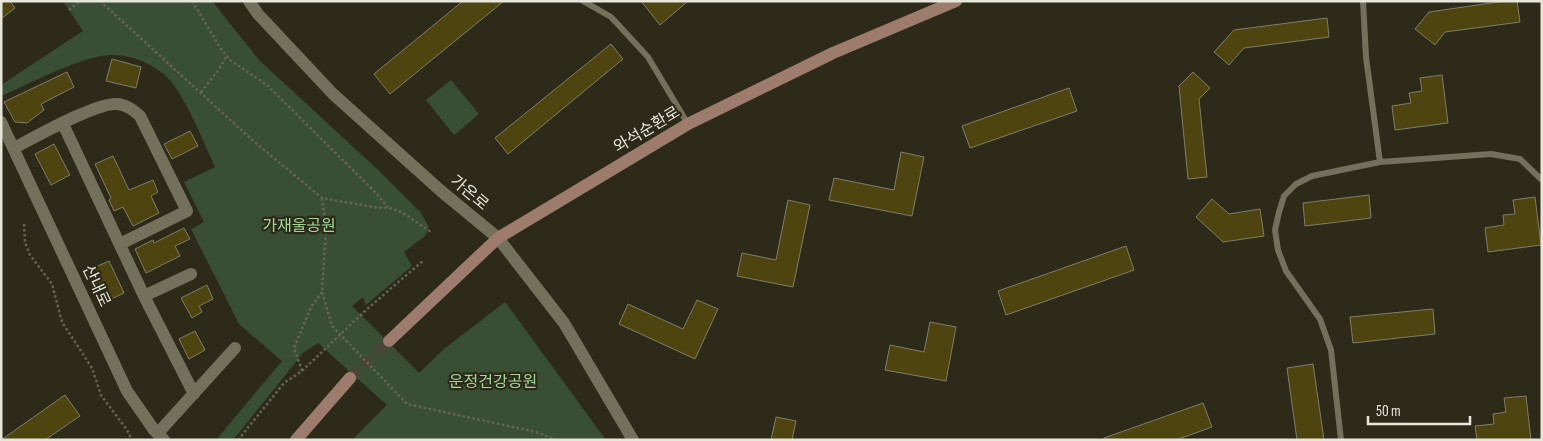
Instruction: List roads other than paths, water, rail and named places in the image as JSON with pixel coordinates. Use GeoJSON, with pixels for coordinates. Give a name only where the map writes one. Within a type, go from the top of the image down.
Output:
{"type":"FeatureCollection","features":[{"type":"Feature","properties":{"kind":"street","name":"가온로"},"geometry":{"type":"LineString","coordinates":[[248,1],[333,94],[441,191],[498,238],[564,323],[633,440]]}},
{"type":"Feature","properties":{"kind":"street","name":"와석순환로"},"geometry":{"type":"LineString","coordinates":[[390,340],[498,238],[688,124],[833,53],[956,1]]}},
{"type":"Feature","properties":{"kind":"street"},"geometry":{"type":"LineString","coordinates":[[14,148],[99,106],[116,104],[129,107],[140,116],[187,211],[120,244]]}},
{"type":"Feature","properties":{"kind":"street","name":"산내로"},"geometry":{"type":"LineString","coordinates":[[1,122],[127,391],[161,437],[194,394],[235,348]]}},
{"type":"Feature","properties":{"kind":"street"},"geometry":{"type":"LineString","coordinates":[[63,124],[144,296],[194,394]]}},
{"type":"Feature","properties":{"kind":"street"},"geometry":{"type":"LineString","coordinates":[[144,296],[191,274]]}},
{"type":"Feature","properties":{"kind":"street"},"geometry":{"type":"LineString","coordinates":[[296,440],[350,378]]}},
{"type":"Feature","properties":{"kind":"lane"},"geometry":{"type":"LineString","coordinates":[[583,1],[612,17],[648,57],[688,124]]}},
{"type":"Feature","properties":{"kind":"lane"},"geometry":{"type":"LineString","coordinates":[[1363,1],[1366,57],[1380,162]]}},
{"type":"Feature","properties":{"kind":"lane"},"geometry":{"type":"LineString","coordinates":[[1341,440],[1331,350],[1320,319],[1286,271],[1278,250],[1276,230],[1284,196],[1296,184],[1312,176],[1380,162],[1491,154],[1520,159],[1542,180]]}},
{"type":"Feature","properties":{"kind":"tunnel"},"geometry":{"type":"LineString","coordinates":[[350,378],[389,341]]}},
{"type":"Feature","properties":{"kind":"park label","name":"가재울공원"},"geometry":{"type":"Point","coordinates":[299,226]}},
{"type":"Feature","properties":{"kind":"park label","name":"운정건강공원"},"geometry":{"type":"Point","coordinates":[493,382]}}]}
